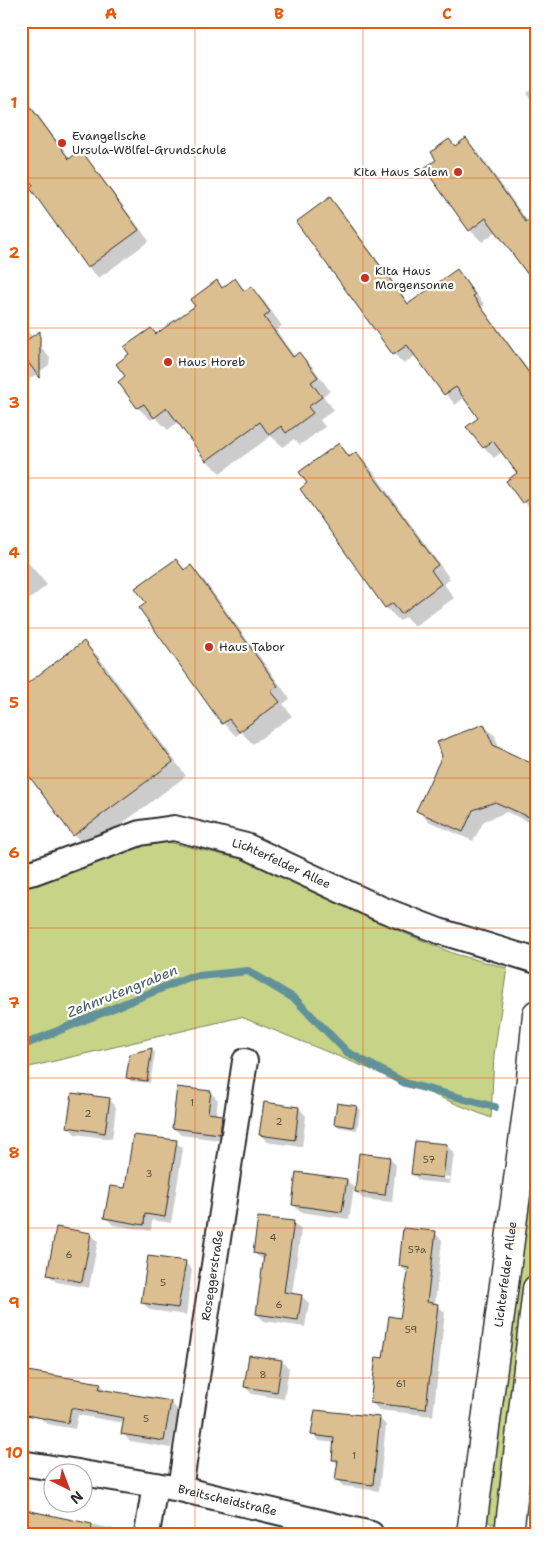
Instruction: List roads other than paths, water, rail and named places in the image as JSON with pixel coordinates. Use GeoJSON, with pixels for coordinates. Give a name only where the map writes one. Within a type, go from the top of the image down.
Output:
{"type":"FeatureCollection","features":[{"type":"Feature","properties":{"kind":"main road","name":"Lichterfelder Allee"},"geometry":{"type":"LineString","coordinates":[[471,1534],[530,1090],[537,1014]]}},
{"type":"Feature","properties":{"kind":"main road"},"geometry":{"type":"LineString","coordinates":[[509,1534],[537,1289]]}},
{"type":"Feature","properties":{"kind":"street","name":"Lichterfelder Allee"},"geometry":{"type":"LineString","coordinates":[[21,875],[140,834],[174,828],[246,846],[379,908],[439,931],[537,960]]}},
{"type":"Feature","properties":{"kind":"street","name":"Roseggerstraße"},"geometry":{"type":"LineString","coordinates":[[180,1489],[245,1061]]}},
{"type":"Feature","properties":{"kind":"street"},"geometry":{"type":"LineString","coordinates":[[21,1463],[42,1466]]}},
{"type":"Feature","properties":{"kind":"street","name":"Breitscheidstraße"},"geometry":{"type":"LineString","coordinates":[[92,1475],[180,1489],[371,1534]]}},
{"type":"Feature","properties":{"kind":"street"},"geometry":{"type":"LineString","coordinates":[[147,1534],[155,1485]]}},
{"type":"Feature","properties":{"kind":"waterway","name":"Zehnrutengraben"},"geometry":{"type":"LineString","coordinates":[[21,1046],[189,977],[248,971],[295,999],[347,1052],[405,1083],[495,1107]]}},
{"type":"Feature","properties":{"kind":"place","name":"Evangelische Ursula-Wölfel-Grundschule"},"geometry":{"type":"Point","coordinates":[62,143]}},
{"type":"Feature","properties":{"kind":"place","name":"Kita Haus Salem"},"geometry":{"type":"Point","coordinates":[458,172]}},
{"type":"Feature","properties":{"kind":"place","name":"Kita Haus Morgensonne"},"geometry":{"type":"Point","coordinates":[365,278]}},
{"type":"Feature","properties":{"kind":"place","name":"Haus Horeb"},"geometry":{"type":"Point","coordinates":[168,362]}},
{"type":"Feature","properties":{"kind":"place","name":"Haus Tabor"},"geometry":{"type":"Point","coordinates":[209,647]}}]}
